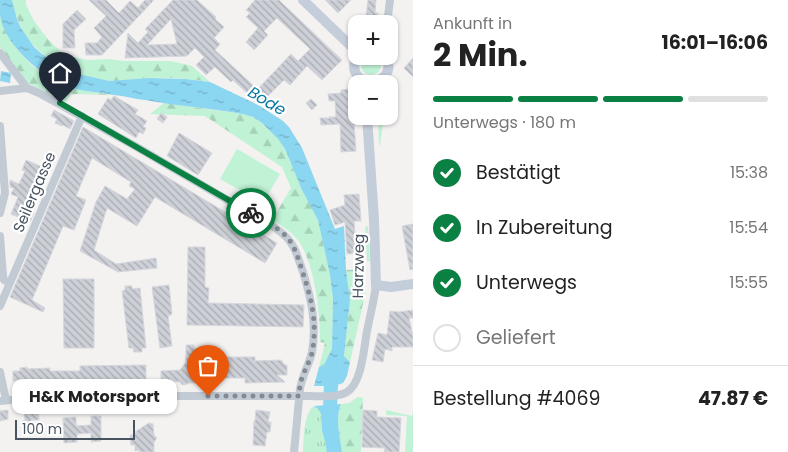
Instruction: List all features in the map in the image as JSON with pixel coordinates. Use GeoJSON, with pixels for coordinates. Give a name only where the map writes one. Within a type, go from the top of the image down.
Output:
{"type":"FeatureCollection","features":[{"type":"Feature","properties":{"kind":"main road"},"geometry":{"type":"LineString","coordinates":[[303,0],[348,43]]}},
{"type":"Feature","properties":{"kind":"main road","name":"Harzweg"},"geometry":{"type":"LineString","coordinates":[[368,125],[376,285]]}},
{"type":"Feature","properties":{"kind":"main road"},"geometry":{"type":"LineString","coordinates":[[376,285],[413,284]]}},
{"type":"Feature","properties":{"kind":"street"},"geometry":{"type":"LineString","coordinates":[[388,15],[390,0]]}},
{"type":"Feature","properties":{"kind":"street"},"geometry":{"type":"LineString","coordinates":[[0,53],[27,88]]}},
{"type":"Feature","properties":{"kind":"street"},"geometry":{"type":"LineString","coordinates":[[0,91],[27,88],[39,93],[274,227],[291,243],[298,257],[313,308],[314,318],[312,352],[301,381],[294,452]]}},
{"type":"Feature","properties":{"kind":"street","name":"Seilergasse"},"geometry":{"type":"LineString","coordinates":[[0,306],[82,116]]}},
{"type":"Feature","properties":{"kind":"street"},"geometry":{"type":"LineString","coordinates":[[0,126],[5,193],[0,214]]}},
{"type":"Feature","properties":{"kind":"street"},"geometry":{"type":"LineString","coordinates":[[0,236],[3,276],[4,280],[10,283]]}},
{"type":"Feature","properties":{"kind":"street","name":"Harzweg"},"geometry":{"type":"LineString","coordinates":[[3,401],[83,396],[314,396],[346,393],[356,381],[363,358],[376,285]]}},
{"type":"Feature","properties":{"kind":"street"},"geometry":{"type":"LineString","coordinates":[[0,372],[3,401]]}},
{"type":"Feature","properties":{"kind":"green space"},"geometry":{"type":"Polygon","coordinates":[[[12,0],[26,0],[26,5],[34,21],[63,54],[87,60],[171,61],[192,66],[210,82],[164,78],[105,81],[78,73],[50,59],[32,44],[20,25],[12,0]]]}},
{"type":"Feature","properties":{"kind":"green space"},"geometry":{"type":"Polygon","coordinates":[[[0,16],[4,28],[18,50],[48,77],[72,88],[115,95],[71,94],[66,102],[28,83],[0,47],[0,16]]]}},
{"type":"Feature","properties":{"kind":"green space"},"geometry":{"type":"Polygon","coordinates":[[[361,65],[381,65],[378,72],[371,75],[362,69],[361,65]]]}},
{"type":"Feature","properties":{"kind":"green space"},"geometry":{"type":"Polygon","coordinates":[[[164,103],[253,117],[278,139],[285,149],[302,189],[318,219],[330,275],[333,299],[332,349],[322,367],[319,367],[325,343],[320,342],[315,288],[308,261],[297,239],[272,220],[291,188],[282,167],[205,116],[150,114],[164,103]]]}},
{"type":"Feature","properties":{"kind":"green space"},"geometry":{"type":"Polygon","coordinates":[[[378,125],[383,125],[380,145],[378,125]]]}},
{"type":"Feature","properties":{"kind":"green space"},"geometry":{"type":"Polygon","coordinates":[[[237,149],[280,174],[263,203],[220,179],[237,149]]]}},
{"type":"Feature","properties":{"kind":"green space"},"geometry":{"type":"Polygon","coordinates":[[[368,226],[370,261],[367,261],[365,227],[368,226]]]}},
{"type":"Feature","properties":{"kind":"green space"},"geometry":{"type":"Polygon","coordinates":[[[364,269],[365,295],[350,362],[344,356],[350,300],[346,270],[364,269]]]}},
{"type":"Feature","properties":{"kind":"green space"},"geometry":{"type":"Polygon","coordinates":[[[358,397],[363,398],[361,452],[342,452],[338,428],[339,409],[341,404],[349,403],[358,397]]]}},
{"type":"Feature","properties":{"kind":"green space"},"geometry":{"type":"Polygon","coordinates":[[[314,406],[321,414],[322,431],[328,452],[303,452],[306,420],[310,409],[314,406]]]}},
{"type":"Feature","properties":{"kind":"green space"},"geometry":{"type":"Polygon","coordinates":[[[386,410],[412,416],[413,411],[413,452],[405,452],[407,416],[386,415],[386,410]]]}},
{"type":"Feature","properties":{"kind":"water"},"geometry":{"type":"Polygon","coordinates":[[[0,0],[12,0],[21,28],[34,47],[60,65],[83,75],[109,81],[150,78],[210,82],[260,106],[289,127],[302,148],[335,229],[344,226],[346,270],[350,300],[344,356],[350,362],[347,376],[343,383],[334,386],[314,386],[319,367],[323,366],[332,349],[333,299],[330,275],[318,220],[302,190],[285,149],[278,139],[262,123],[253,117],[243,114],[86,91],[58,82],[36,68],[16,48],[3,26],[0,15],[0,0]]]}},
{"type":"Feature","properties":{"kind":"water"},"geometry":{"type":"Polygon","coordinates":[[[1,71],[11,73],[10,83],[0,81],[1,71]]]}},
{"type":"Feature","properties":{"kind":"water"},"geometry":{"type":"Polygon","coordinates":[[[341,404],[338,421],[342,452],[328,452],[322,431],[321,414],[314,406],[341,404]]]}},
{"type":"Feature","properties":{"kind":"building"},"geometry":{"type":"Polygon","coordinates":[[[89,0],[106,0],[119,13],[130,1],[138,8],[145,0],[154,0],[102,55],[86,55],[85,43],[97,43],[102,37],[94,28],[106,16],[89,0]]]}},
{"type":"Feature","properties":{"kind":"building"},"geometry":{"type":"Polygon","coordinates":[[[173,0],[197,0],[224,27],[214,38],[220,44],[215,50],[256,88],[251,94],[249,92],[248,94],[215,67],[206,75],[196,65],[204,57],[195,48],[187,56],[125,58],[128,33],[138,43],[148,32],[145,29],[173,0]],[[171,19],[147,45],[177,44],[171,19]]]}},
{"type":"Feature","properties":{"kind":"building"},"geometry":{"type":"Polygon","coordinates":[[[255,0],[279,0],[342,60],[322,80],[307,66],[290,85],[284,80],[263,101],[254,93],[291,54],[298,61],[310,49],[277,18],[264,31],[268,35],[254,50],[246,42],[258,28],[246,17],[250,13],[246,10],[255,0]]]}},
{"type":"Feature","properties":{"kind":"building"},"geometry":{"type":"Polygon","coordinates":[[[325,0],[351,0],[338,13],[325,0]]]}},
{"type":"Feature","properties":{"kind":"building"},"geometry":{"type":"Polygon","coordinates":[[[368,0],[376,0],[375,13],[378,13],[378,15],[366,15],[368,0]]]}},
{"type":"Feature","properties":{"kind":"building"},"geometry":{"type":"Polygon","coordinates":[[[77,10],[86,19],[74,30],[75,48],[63,48],[63,24],[77,10]]]}},
{"type":"Feature","properties":{"kind":"building"},"geometry":{"type":"Polygon","coordinates":[[[413,58],[413,77],[404,68],[413,58]]]}},
{"type":"Feature","properties":{"kind":"building"},"geometry":{"type":"Polygon","coordinates":[[[348,89],[348,125],[354,125],[356,151],[341,152],[340,124],[321,125],[320,118],[329,119],[329,117],[336,117],[335,101],[329,101],[328,94],[341,93],[341,90],[348,89]]]}},
{"type":"Feature","properties":{"kind":"building"},"geometry":{"type":"Polygon","coordinates":[[[114,96],[138,110],[135,114],[147,121],[143,127],[146,128],[143,134],[139,132],[136,138],[98,114],[108,98],[111,100],[114,96]]]}},
{"type":"Feature","properties":{"kind":"building"},"geometry":{"type":"Polygon","coordinates":[[[311,99],[317,105],[312,110],[306,103],[311,99]]]}},
{"type":"Feature","properties":{"kind":"building"},"geometry":{"type":"Polygon","coordinates":[[[54,110],[74,121],[70,129],[55,123],[57,119],[51,116],[54,110]]]}},
{"type":"Feature","properties":{"kind":"building"},"geometry":{"type":"Polygon","coordinates":[[[161,113],[167,117],[163,123],[157,119],[161,113]]]}},
{"type":"Feature","properties":{"kind":"building"},"geometry":{"type":"Polygon","coordinates":[[[83,127],[277,243],[265,263],[155,197],[137,226],[107,208],[94,250],[116,264],[156,258],[157,268],[118,272],[80,251],[96,202],[105,186],[127,199],[135,189],[129,186],[131,182],[92,158],[76,196],[86,200],[74,230],[63,226],[32,300],[45,308],[43,312],[10,297],[83,127]]]}},
{"type":"Feature","properties":{"kind":"building"},"geometry":{"type":"Polygon","coordinates":[[[179,133],[212,153],[198,175],[167,156],[179,133]]]}},
{"type":"Feature","properties":{"kind":"building"},"geometry":{"type":"Polygon","coordinates":[[[26,160],[44,168],[26,210],[34,213],[30,222],[11,214],[18,197],[11,194],[14,188],[10,187],[10,180],[19,184],[25,171],[22,170],[26,160]]]}},
{"type":"Feature","properties":{"kind":"building"},"geometry":{"type":"Polygon","coordinates":[[[359,194],[361,221],[354,221],[355,233],[360,233],[361,253],[347,254],[345,222],[335,225],[330,210],[345,205],[344,195],[359,194]]]}},
{"type":"Feature","properties":{"kind":"building"},"geometry":{"type":"Polygon","coordinates":[[[413,224],[413,269],[410,270],[402,226],[413,224]]]}},
{"type":"Feature","properties":{"kind":"building"},"geometry":{"type":"Polygon","coordinates":[[[188,247],[205,247],[205,287],[209,288],[208,303],[304,305],[303,327],[187,325],[188,247]]]}},
{"type":"Feature","properties":{"kind":"building"},"geometry":{"type":"Polygon","coordinates":[[[63,279],[94,279],[94,348],[64,348],[63,279]]]}},
{"type":"Feature","properties":{"kind":"building"},"geometry":{"type":"Polygon","coordinates":[[[169,285],[172,314],[168,316],[172,346],[160,348],[152,287],[169,285]]]}},
{"type":"Feature","properties":{"kind":"building"},"geometry":{"type":"Polygon","coordinates":[[[125,286],[132,286],[132,289],[140,288],[146,348],[142,348],[142,352],[134,352],[133,348],[129,348],[122,291],[125,290],[125,286]]]}},
{"type":"Feature","properties":{"kind":"building"},"geometry":{"type":"Polygon","coordinates":[[[413,310],[413,318],[409,318],[413,336],[413,347],[392,347],[392,351],[385,349],[383,362],[372,360],[378,333],[387,335],[390,311],[413,310]]]}},
{"type":"Feature","properties":{"kind":"building"},"geometry":{"type":"Polygon","coordinates":[[[186,345],[194,345],[194,349],[213,348],[213,357],[255,357],[255,361],[281,360],[287,365],[287,375],[277,375],[285,382],[245,383],[245,378],[210,378],[208,383],[188,383],[182,385],[180,382],[161,380],[161,371],[180,370],[186,362],[186,345]]]}},
{"type":"Feature","properties":{"kind":"building"},"geometry":{"type":"Polygon","coordinates":[[[146,365],[146,381],[151,381],[151,387],[17,388],[17,381],[13,381],[13,371],[20,371],[20,368],[27,367],[27,369],[50,368],[50,371],[80,371],[80,366],[146,365]]]}},
{"type":"Feature","properties":{"kind":"building"},"geometry":{"type":"Polygon","coordinates":[[[38,407],[39,420],[31,420],[31,429],[23,430],[22,421],[25,421],[24,408],[38,407]]]}},
{"type":"Feature","properties":{"kind":"building"},"geometry":{"type":"Polygon","coordinates":[[[8,410],[8,419],[0,421],[0,411],[8,410]]]}},
{"type":"Feature","properties":{"kind":"building"},"geometry":{"type":"Polygon","coordinates":[[[256,410],[270,412],[268,422],[271,422],[270,432],[267,432],[265,446],[253,445],[256,410]]]}},
{"type":"Feature","properties":{"kind":"building"},"geometry":{"type":"Polygon","coordinates":[[[363,410],[377,411],[377,417],[401,418],[399,452],[384,452],[385,448],[362,447],[363,410]]]}},
{"type":"Feature","properties":{"kind":"building"},"geometry":{"type":"Polygon","coordinates":[[[91,416],[101,416],[101,441],[91,442],[91,433],[77,434],[77,442],[64,443],[63,418],[76,417],[76,426],[91,425],[91,416]]]}},
{"type":"Feature","properties":{"kind":"building"},"geometry":{"type":"Polygon","coordinates":[[[149,423],[153,424],[154,435],[157,438],[154,442],[154,452],[135,451],[135,445],[131,445],[130,435],[135,435],[135,432],[149,423]]]}},
{"type":"Feature","properties":{"kind":"waterway","name":"Bode"},"geometry":{"type":"LineString","coordinates":[[333,368],[330,410],[334,452]]}},
{"type":"Feature","properties":{"kind":"way so far"},"geometry":{"type":"LineString","coordinates":[[208,396],[299,396],[301,381],[312,352],[314,336],[313,308],[295,250],[283,234],[251,213]]}},
{"type":"Feature","properties":{"kind":"place","name":"H&K Motorsport"},"geometry":{"type":"Point","coordinates":[208,396]}},
{"type":"Feature","properties":{"kind":"route"},"geometry":{"type":"LineString","coordinates":[[60,103],[251,213]]}}]}
